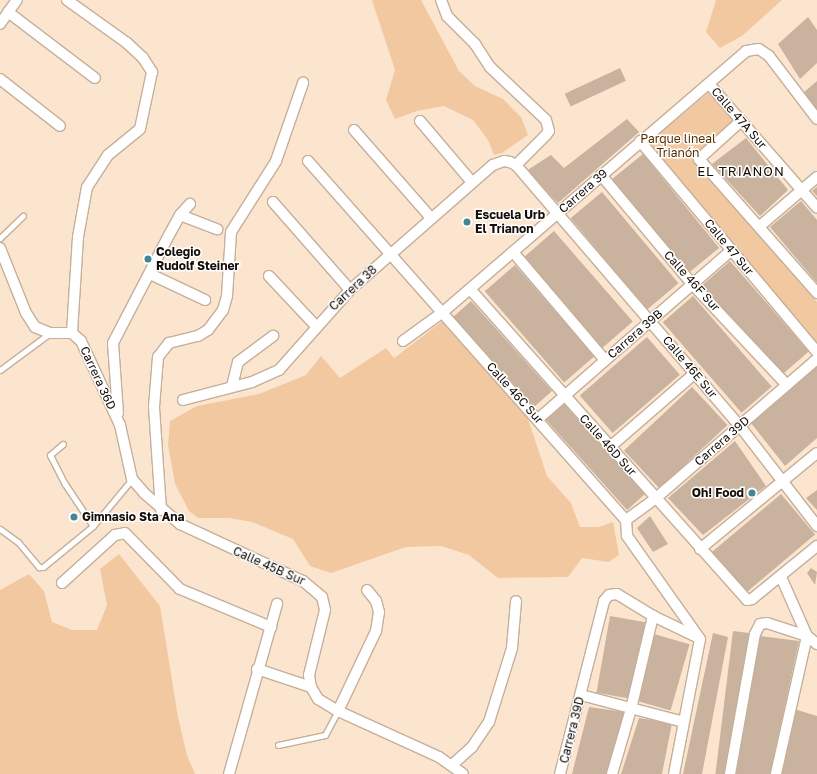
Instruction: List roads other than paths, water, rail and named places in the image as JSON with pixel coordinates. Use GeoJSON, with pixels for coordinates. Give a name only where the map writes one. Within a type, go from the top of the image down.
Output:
{"type":"FeatureCollection","features":[{"type":"Feature","properties":{"kind":"street"},"geometry":{"type":"LineString","coordinates":[[0,24],[17,0]]}},
{"type":"Feature","properties":{"kind":"street"},"geometry":{"type":"LineString","coordinates":[[67,0],[80,3],[143,58],[152,72],[140,129],[108,155],[88,187],[78,236],[72,333]]}},
{"type":"Feature","properties":{"kind":"street"},"geometry":{"type":"LineString","coordinates":[[441,0],[447,16],[475,44],[490,67],[543,117],[548,128],[536,147],[516,165],[557,214]]}},
{"type":"Feature","properties":{"kind":"street"},"geometry":{"type":"LineString","coordinates":[[8,12],[95,78]]}},
{"type":"Feature","properties":{"kind":"street","name":"Carrera 39"},"geometry":{"type":"LineString","coordinates":[[403,341],[443,312],[746,51],[754,49],[764,52],[817,119]]}},
{"type":"Feature","properties":{"kind":"street"},"geometry":{"type":"LineString","coordinates":[[0,79],[60,126]]}},
{"type":"Feature","properties":{"kind":"street"},"geometry":{"type":"LineString","coordinates":[[161,510],[154,407],[158,357],[169,343],[198,336],[208,330],[223,310],[228,288],[231,232],[276,161],[303,83]]}},
{"type":"Feature","properties":{"kind":"street","name":"Calle 47A Sur"},"geometry":{"type":"LineString","coordinates":[[708,84],[817,208]]}},
{"type":"Feature","properties":{"kind":"street"},"geometry":{"type":"LineString","coordinates":[[420,121],[472,182]]}},
{"type":"Feature","properties":{"kind":"street"},"geometry":{"type":"LineString","coordinates":[[741,121],[699,159],[760,226],[817,293]]}},
{"type":"Feature","properties":{"kind":"street"},"geometry":{"type":"LineString","coordinates":[[354,130],[431,218]]}},
{"type":"Feature","properties":{"kind":"street","name":"Calle 47 Sur"},"geometry":{"type":"LineString","coordinates":[[640,141],[817,352]]}},
{"type":"Feature","properties":{"kind":"street","name":"Calle 46C Sur"},"geometry":{"type":"LineString","coordinates":[[308,161],[626,520]]}},
{"type":"Feature","properties":{"kind":"street","name":"Carrera 38"},"geometry":{"type":"LineString","coordinates":[[183,400],[252,382],[279,370],[316,326],[350,290],[472,182],[498,162],[504,161],[516,165]]}},
{"type":"Feature","properties":{"kind":"street","name":"Calle 46F Sur"},"geometry":{"type":"LineString","coordinates":[[601,175],[693,284],[787,385]]}},
{"type":"Feature","properties":{"kind":"street"},"geometry":{"type":"LineString","coordinates":[[760,226],[817,177]]}},
{"type":"Feature","properties":{"kind":"street"},"geometry":{"type":"LineString","coordinates":[[273,202],[350,290]]}},
{"type":"Feature","properties":{"kind":"street"},"geometry":{"type":"LineString","coordinates":[[120,425],[113,370],[113,343],[180,215],[190,204]]}},
{"type":"Feature","properties":{"kind":"street","name":"Calle 46E Sur"},"geometry":{"type":"LineString","coordinates":[[557,214],[740,425],[817,526]]}},
{"type":"Feature","properties":{"kind":"street"},"geometry":{"type":"LineString","coordinates":[[180,215],[217,229]]}},
{"type":"Feature","properties":{"kind":"street","name":"Carrera 36D"},"geometry":{"type":"LineString","coordinates":[[0,248],[26,314],[34,327],[50,333],[72,333],[81,341],[94,366],[120,425],[132,479]]}},
{"type":"Feature","properties":{"kind":"street","name":"Carrera 39B"},"geometry":{"type":"LineString","coordinates":[[538,419],[732,250]]}},
{"type":"Feature","properties":{"kind":"street"},"geometry":{"type":"LineString","coordinates":[[513,252],[605,360]]}},
{"type":"Feature","properties":{"kind":"street"},"geometry":{"type":"LineString","coordinates":[[150,274],[205,300]]}},
{"type":"Feature","properties":{"kind":"street"},"geometry":{"type":"LineString","coordinates":[[269,276],[316,326]]}},
{"type":"Feature","properties":{"kind":"street","name":"Calle 46D Sur"},"geometry":{"type":"LineString","coordinates":[[470,289],[656,498],[700,550],[747,600],[752,599],[781,576]]}},
{"type":"Feature","properties":{"kind":"street"},"geometry":{"type":"LineString","coordinates":[[232,386],[238,362],[273,336]]}},
{"type":"Feature","properties":{"kind":"street","name":"Carrera 39D"},"geometry":{"type":"LineString","coordinates":[[626,520],[656,498],[817,359]]}},
{"type":"Feature","properties":{"kind":"street"},"geometry":{"type":"LineString","coordinates":[[610,447],[695,373]]}},
{"type":"Feature","properties":{"kind":"street"},"geometry":{"type":"LineString","coordinates":[[700,550],[817,453]]}},
{"type":"Feature","properties":{"kind":"street","name":"Calle 45B Sur"},"geometry":{"type":"LineString","coordinates":[[132,479],[161,510],[180,524],[303,581],[316,590],[322,597],[325,610],[309,675],[310,687]]}},
{"type":"Feature","properties":{"kind":"street"},"geometry":{"type":"LineString","coordinates":[[626,520],[627,536],[700,639],[674,774]]}},
{"type":"Feature","properties":{"kind":"street"},"geometry":{"type":"LineString","coordinates":[[62,583],[115,535],[125,533],[180,589],[271,627]]}},
{"type":"Feature","properties":{"kind":"street"},"geometry":{"type":"LineString","coordinates":[[776,774],[807,636],[781,576],[817,546]]}},
{"type":"Feature","properties":{"kind":"street"},"geometry":{"type":"LineString","coordinates":[[338,711],[376,631],[379,612],[376,601],[367,590]]}},
{"type":"Feature","properties":{"kind":"street","name":"Carrera 39D"},"geometry":{"type":"LineString","coordinates":[[560,774],[604,601],[610,595],[617,594],[653,616]]}},
{"type":"Feature","properties":{"kind":"street"},"geometry":{"type":"LineString","coordinates":[[452,765],[472,747],[489,722],[512,648],[516,602]]}},
{"type":"Feature","properties":{"kind":"street"},"geometry":{"type":"LineString","coordinates":[[229,774],[257,669],[277,604]]}},
{"type":"Feature","properties":{"kind":"street"},"geometry":{"type":"LineString","coordinates":[[612,774],[631,708],[653,616],[700,639]]}},
{"type":"Feature","properties":{"kind":"street"},"geometry":{"type":"LineString","coordinates":[[730,774],[756,634],[760,624],[767,623],[807,636],[817,644]]}},
{"type":"Feature","properties":{"kind":"street"},"geometry":{"type":"LineString","coordinates":[[257,669],[310,687],[318,699],[338,711],[452,765],[463,774]]}},
{"type":"Feature","properties":{"kind":"street"},"geometry":{"type":"LineString","coordinates":[[581,695],[684,722]]}},
{"type":"Feature","properties":{"kind":"lane"},"geometry":{"type":"LineString","coordinates":[[0,238],[23,216]]}},
{"type":"Feature","properties":{"kind":"lane"},"geometry":{"type":"LineString","coordinates":[[0,370],[50,333]]}},
{"type":"Feature","properties":{"kind":"lane"},"geometry":{"type":"LineString","coordinates":[[63,444],[50,455],[92,526]]}},
{"type":"Feature","properties":{"kind":"lane"},"geometry":{"type":"LineString","coordinates":[[0,529],[18,542],[39,567],[70,547],[92,526],[132,479]]}},
{"type":"Feature","properties":{"kind":"lane"},"geometry":{"type":"LineString","coordinates":[[278,745],[325,735],[338,711]]}},
{"type":"Feature","properties":{"kind":"place","name":"Escuela Urb El Trianon"},"geometry":{"type":"Point","coordinates":[467,222]}},
{"type":"Feature","properties":{"kind":"place","name":"Colegio Rudolf Steiner"},"geometry":{"type":"Point","coordinates":[148,259]}},
{"type":"Feature","properties":{"kind":"place","name":"Oh! Food"},"geometry":{"type":"Point","coordinates":[752,493]}},
{"type":"Feature","properties":{"kind":"place","name":"Gimnasio Sta Ana"},"geometry":{"type":"Point","coordinates":[74,517]}},
{"type":"Feature","properties":{"kind":"district","name":"EL TRIANON"},"geometry":{"type":"Point","coordinates":[741,171]}},
{"type":"Feature","properties":{"kind":"park label","name":"Parque lineal Trianón"},"geometry":{"type":"Point","coordinates":[678,146]}}]}
